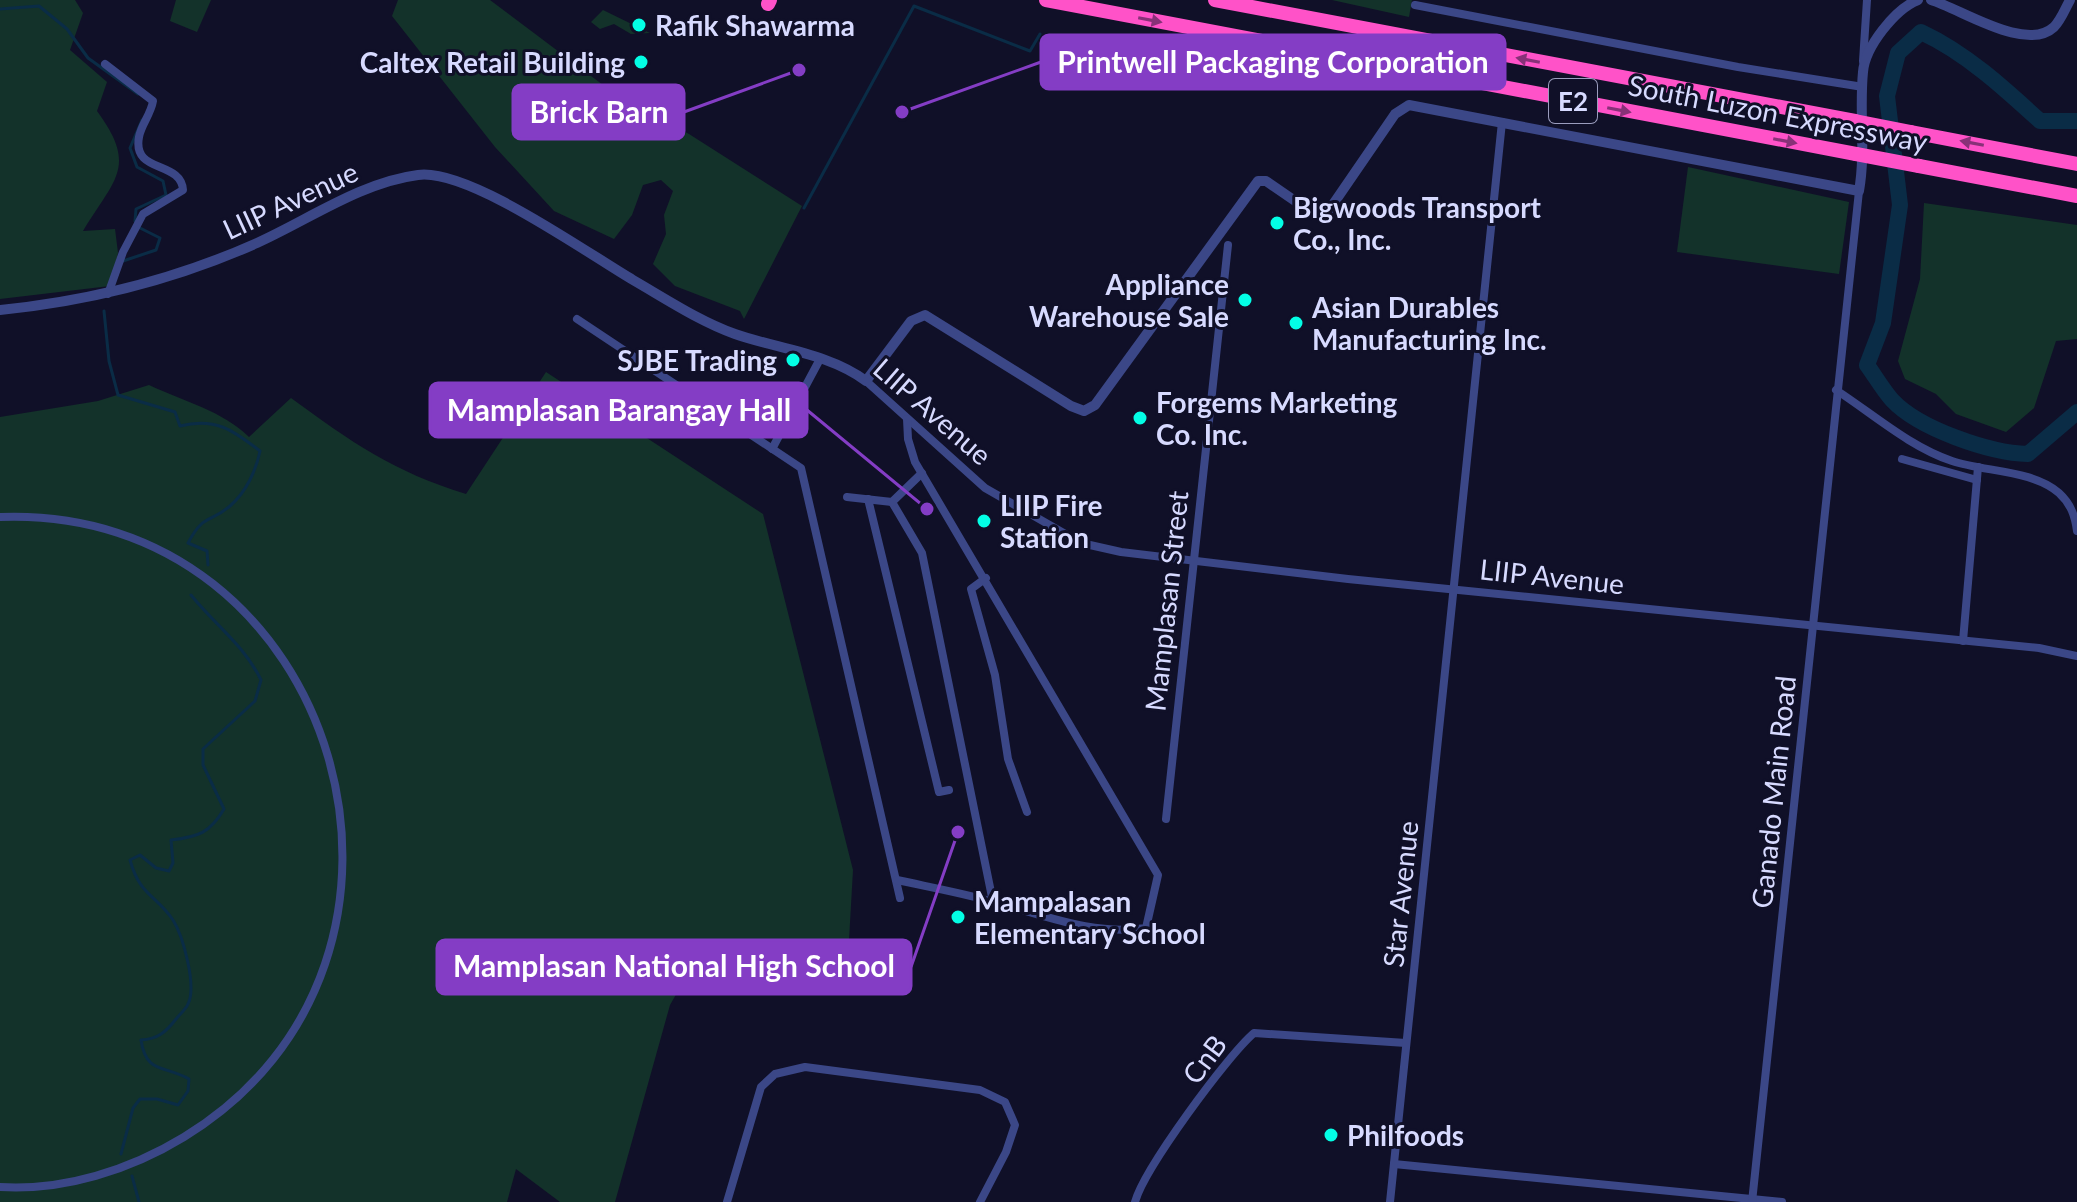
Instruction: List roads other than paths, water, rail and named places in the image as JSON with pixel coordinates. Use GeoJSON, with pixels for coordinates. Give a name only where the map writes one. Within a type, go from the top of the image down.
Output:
{"type":"FeatureCollection","features":[{"type":"Feature","properties":{"kind":"highway","name":"South Luzon Expressway"},"geometry":{"type":"LineString","coordinates":[[1046,0],[2077,196]]}},
{"type":"Feature","properties":{"kind":"highway","name":"South Luzon Expressway"},"geometry":{"type":"LineString","coordinates":[[1215,0],[2077,164]]}},
{"type":"Feature","properties":{"kind":"street"},"geometry":{"type":"LineString","coordinates":[[866,381],[911,321],[925,315],[1075,409],[1089,410],[1258,181],[1266,181],[1314,214],[1325,216],[1404,107],[1419,104],[1859,191],[1863,169],[1867,0]]}},
{"type":"Feature","properties":{"kind":"street"},"geometry":{"type":"LineString","coordinates":[[1863,70],[1870,52],[1898,12],[1918,0]]}},
{"type":"Feature","properties":{"kind":"street"},"geometry":{"type":"LineString","coordinates":[[1931,0],[2013,34],[2032,36],[2054,27],[2070,0]]}},
{"type":"Feature","properties":{"kind":"street"},"geometry":{"type":"LineString","coordinates":[[1415,5],[1738,67],[1863,87]]}},
{"type":"Feature","properties":{"kind":"street"},"geometry":{"type":"LineString","coordinates":[[105,64],[153,101],[139,138],[140,154],[147,163],[175,173],[182,182],[179,195],[153,206],[138,224],[123,252],[107,295]]}},
{"type":"Feature","properties":{"kind":"street","name":"Star Avenue"},"geometry":{"type":"LineString","coordinates":[[1390,1202],[1502,122]]}},
{"type":"Feature","properties":{"kind":"street","name":"LIIP Avenue"},"geometry":{"type":"LineString","coordinates":[[0,310],[107,295],[167,279],[219,259],[389,182],[415,175],[439,175],[477,189],[706,321],[735,334],[820,359],[866,381],[985,488],[1053,529],[1098,547],[1192,561],[1963,641],[2077,656]]}},
{"type":"Feature","properties":{"kind":"street","name":"Ganado Main Road"},"geometry":{"type":"LineString","coordinates":[[1753,1201],[1859,191]]}},
{"type":"Feature","properties":{"kind":"street","name":"Mamplasan Street"},"geometry":{"type":"LineString","coordinates":[[1166,819],[1228,245]]}},
{"type":"Feature","properties":{"kind":"street"},"geometry":{"type":"LineString","coordinates":[[577,319],[801,468],[900,898]]}},
{"type":"Feature","properties":{"kind":"street"},"geometry":{"type":"LineString","coordinates":[[772,449],[820,359]]}},
{"type":"Feature","properties":{"kind":"street"},"geometry":{"type":"LineString","coordinates":[[1836,390],[1924,449],[1978,467],[2043,483],[2060,493],[2074,512],[2077,531]]}},
{"type":"Feature","properties":{"kind":"street"},"geometry":{"type":"LineString","coordinates":[[897,880],[1074,925],[1146,928],[1158,875],[922,473],[908,439],[907,419]]}},
{"type":"Feature","properties":{"kind":"street"},"geometry":{"type":"LineString","coordinates":[[1902,459],[1977,480]]}},
{"type":"Feature","properties":{"kind":"street"},"geometry":{"type":"LineString","coordinates":[[1963,641],[1978,467]]}},
{"type":"Feature","properties":{"kind":"street"},"geometry":{"type":"LineString","coordinates":[[892,502],[922,473]]}},
{"type":"Feature","properties":{"kind":"street"},"geometry":{"type":"LineString","coordinates":[[847,497],[892,502]]}},
{"type":"Feature","properties":{"kind":"street"},"geometry":{"type":"LineString","coordinates":[[868,499],[939,792],[949,790]]}},
{"type":"Feature","properties":{"kind":"street"},"geometry":{"type":"LineString","coordinates":[[892,502],[922,553],[993,902]]}},
{"type":"Feature","properties":{"kind":"street"},"geometry":{"type":"LineString","coordinates":[[0,517],[62,521],[136,541],[182,564],[243,611],[292,671],[321,728],[338,790],[344,866],[338,917],[314,991],[290,1036],[239,1096],[170,1146],[118,1169],[64,1183],[0,1187]]}},
{"type":"Feature","properties":{"kind":"street"},"geometry":{"type":"LineString","coordinates":[[986,578],[971,589],[995,675],[1008,759],[1027,812]]}},
{"type":"Feature","properties":{"kind":"street","name":"CnB"},"geometry":{"type":"LineString","coordinates":[[1135,1202],[1159,1155],[1254,1033],[1406,1043]]}},
{"type":"Feature","properties":{"kind":"street"},"geometry":{"type":"LineString","coordinates":[[727,1202],[761,1087],[775,1074],[805,1067],[980,1090],[1005,1102],[1015,1125],[1006,1152],[980,1202]]}},
{"type":"Feature","properties":{"kind":"street"},"geometry":{"type":"LineString","coordinates":[[1394,1164],[1782,1202]]}},
{"type":"Feature","properties":{"kind":"waterway"},"geometry":{"type":"LineString","coordinates":[[0,9],[39,6],[67,29],[88,58],[138,94]]}},
{"type":"Feature","properties":{"kind":"waterway"},"geometry":{"type":"LineString","coordinates":[[804,208],[914,6],[1030,51],[1040,34]]}},
{"type":"Feature","properties":{"kind":"waterway"},"geometry":{"type":"LineString","coordinates":[[2077,121],[2040,121],[1969,61],[1921,32],[1898,53],[1887,96],[1900,205],[1883,323],[1867,365],[1889,396],[1919,421],[1956,438],[2012,453],[2028,454],[2077,412]]}},
{"type":"Feature","properties":{"kind":"waterway"},"geometry":{"type":"LineString","coordinates":[[135,221],[136,209],[166,195],[163,181],[137,167],[130,148],[142,120]]}},
{"type":"Feature","properties":{"kind":"waterway"},"geometry":{"type":"LineString","coordinates":[[123,261],[156,250],[160,238],[138,227]]}},
{"type":"Feature","properties":{"kind":"waterway"},"geometry":{"type":"LineString","coordinates":[[104,311],[109,361],[118,395],[175,412],[180,426],[203,423],[223,427],[260,451],[253,474],[241,494],[223,512],[203,523],[188,543],[207,551],[208,565]]}},
{"type":"Feature","properties":{"kind":"waterway"},"geometry":{"type":"LineString","coordinates":[[121,1154],[133,1108],[140,1099],[157,1099],[178,1105],[188,1091],[189,1079],[152,1064],[143,1051],[141,1040],[161,1034],[186,1008],[191,986],[188,961],[177,927],[138,881],[130,860],[140,855],[156,868],[169,871],[173,863],[171,840],[189,837],[214,824],[224,809],[203,765],[203,749],[255,701],[261,680],[238,646],[191,595]]}},
{"type":"Feature","properties":{"kind":"waterway"},"geometry":{"type":"LineString","coordinates":[[132,1176],[139,1202]]}},
{"type":"Feature","properties":{"kind":"place","name":"Rafik Shawarma"},"geometry":{"type":"Point","coordinates":[639,25]}},
{"type":"Feature","properties":{"kind":"place","name":"Caltex Retail Building"},"geometry":{"type":"Point","coordinates":[641,62]}},
{"type":"Feature","properties":{"kind":"place","name":"Brick Barn"},"geometry":{"type":"Point","coordinates":[799,70]}},
{"type":"Feature","properties":{"kind":"place","name":"Printwell Packaging Corporation"},"geometry":{"type":"Point","coordinates":[902,112]}},
{"type":"Feature","properties":{"kind":"place","name":"Bigwoods Transport Co., Inc."},"geometry":{"type":"Point","coordinates":[1277,223]}},
{"type":"Feature","properties":{"kind":"place","name":"Appliance Warehouse Sale"},"geometry":{"type":"Point","coordinates":[1245,300]}},
{"type":"Feature","properties":{"kind":"place","name":"Asian Durables Manufacturing Inc."},"geometry":{"type":"Point","coordinates":[1296,323]}},
{"type":"Feature","properties":{"kind":"place","name":"SJBE Trading"},"geometry":{"type":"Point","coordinates":[793,360]}},
{"type":"Feature","properties":{"kind":"place","name":"Forgems Marketing Co. Inc."},"geometry":{"type":"Point","coordinates":[1140,418]}},
{"type":"Feature","properties":{"kind":"place","name":"Mamplasan Barangay Hall"},"geometry":{"type":"Point","coordinates":[927,509]}},
{"type":"Feature","properties":{"kind":"place","name":"LIIP Fire Station"},"geometry":{"type":"Point","coordinates":[984,521]}},
{"type":"Feature","properties":{"kind":"place","name":"Mamplasan National High School"},"geometry":{"type":"Point","coordinates":[958,832]}},
{"type":"Feature","properties":{"kind":"place","name":"Mampalasan Elementary School"},"geometry":{"type":"Point","coordinates":[958,917]}},
{"type":"Feature","properties":{"kind":"place","name":"Philfoods"},"geometry":{"type":"Point","coordinates":[1331,1135]}}]}
